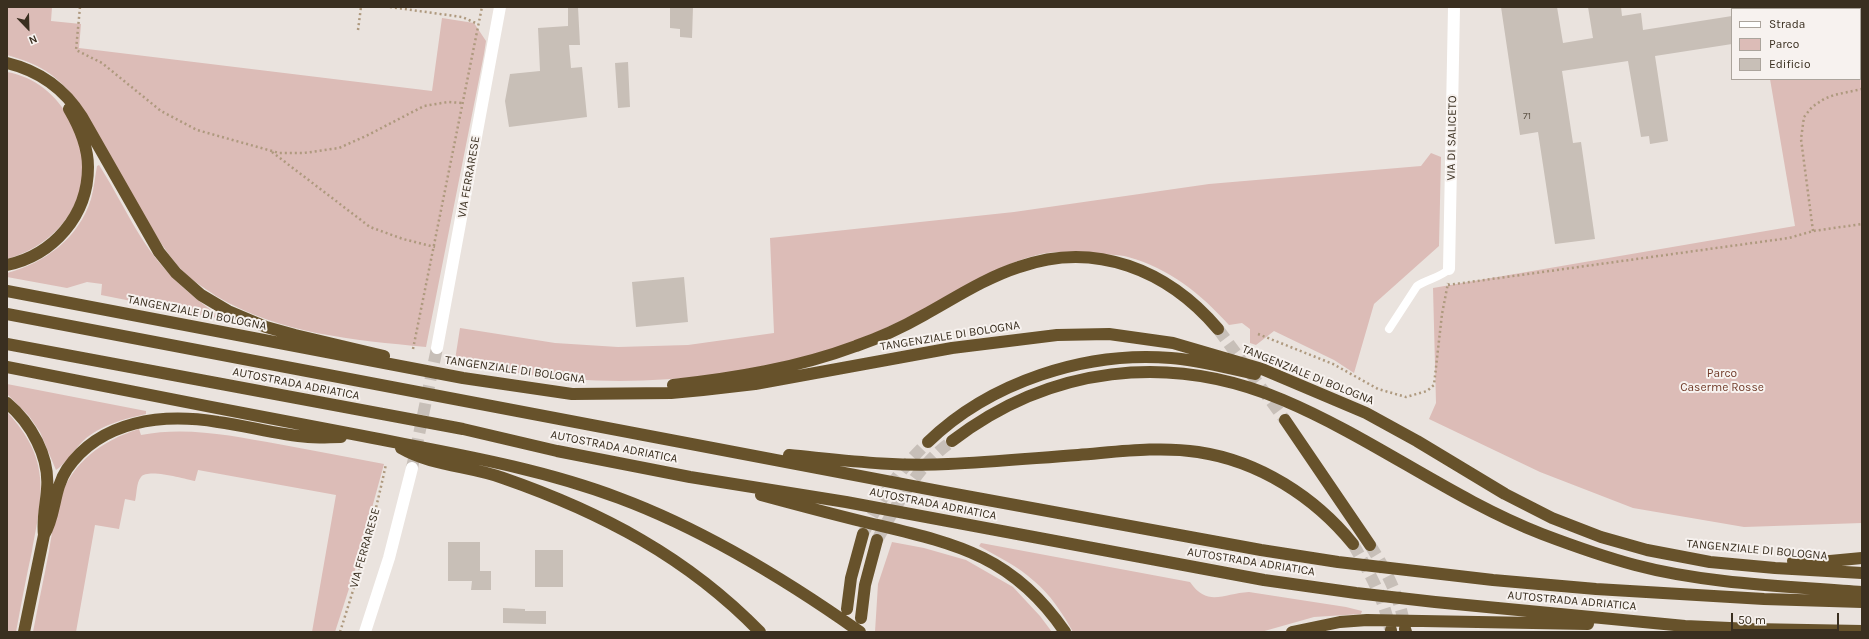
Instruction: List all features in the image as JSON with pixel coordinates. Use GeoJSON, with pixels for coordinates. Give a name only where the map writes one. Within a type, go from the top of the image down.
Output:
{"type":"FeatureCollection","features":[{"type":"Feature","properties":{"kind":"highway"},"geometry":{"type":"LineString","coordinates":[[7,63],[28,70],[54,85],[68,96],[77,108],[159,252],[176,273],[201,295],[217,306],[281,332],[368,352],[442,374]]}},
{"type":"Feature","properties":{"kind":"highway"},"geometry":{"type":"LineString","coordinates":[[7,265],[35,255],[59,238],[72,222],[84,194],[88,167],[84,145],[72,114],[54,85]]}},
{"type":"Feature","properties":{"kind":"highway"},"geometry":{"type":"LineString","coordinates":[[604,394],[743,375],[810,361],[877,338],[924,315],[964,292],[1018,267],[1039,260],[1066,257],[1092,258],[1117,262],[1146,272],[1164,281],[1186,297],[1218,329]]}},
{"type":"Feature","properties":{"kind":"highway","name":"TANGENZIALE DI BOLOGNA"},"geometry":{"type":"LineString","coordinates":[[7,291],[442,374],[554,392],[604,394],[671,393],[756,384],[952,348],[1057,335],[1116,335],[1173,343],[1223,356],[1295,383],[1366,413],[1417,440],[1505,494],[1552,518],[1601,537],[1647,550],[1710,562],[1775,568],[1862,573]]}},
{"type":"Feature","properties":{"kind":"highway","name":"AUTOSTRADA ADRIATICA"},"geometry":{"type":"LineString","coordinates":[[7,314],[944,492],[1172,534],[1338,562],[1493,580],[1656,593],[1862,602]]}},
{"type":"Feature","properties":{"kind":"highway","name":"AUTOSTRADA ADRIATICA"},"geometry":{"type":"LineString","coordinates":[[7,344],[463,429],[556,451],[690,477],[846,502],[1175,564],[1356,593],[1685,626],[1752,629],[1862,630]]}},
{"type":"Feature","properties":{"kind":"highway"},"geometry":{"type":"LineString","coordinates":[[928,442],[958,416],[981,402],[1015,385],[1045,373],[1099,360],[1163,357],[1191,360],[1236,370],[1265,373]]}},
{"type":"Feature","properties":{"kind":"highway"},"geometry":{"type":"LineString","coordinates":[[7,367],[539,472],[621,498],[705,536],[822,605],[860,632]]}},
{"type":"Feature","properties":{"kind":"highway"},"geometry":{"type":"LineString","coordinates":[[952,441],[991,414],[1014,402],[1064,383],[1095,376],[1139,371],[1181,373],[1222,381],[1283,400],[1365,441],[1506,518],[1550,537],[1635,565],[1702,577],[1862,592]]}},
{"type":"Feature","properties":{"kind":"highway"},"geometry":{"type":"LineString","coordinates":[[7,403],[18,414],[30,430],[45,465],[48,489],[42,522],[44,535]]}},
{"type":"Feature","properties":{"kind":"highway"},"geometry":{"type":"LineString","coordinates":[[24,632],[44,535],[50,521],[60,482],[70,465],[88,446],[101,436],[133,423],[157,420],[199,420],[308,438],[367,437]]}},
{"type":"Feature","properties":{"kind":"highway"},"geometry":{"type":"LineString","coordinates":[[1285,420],[1370,545]]}},
{"type":"Feature","properties":{"kind":"highway"},"geometry":{"type":"LineString","coordinates":[[388,441],[423,458],[493,474],[541,491],[587,510],[633,534],[682,565],[731,603],[760,632]]}},
{"type":"Feature","properties":{"kind":"highway"},"geometry":{"type":"LineString","coordinates":[[718,448],[875,463],[915,465],[987,462],[1132,451],[1172,450],[1198,452],[1227,458],[1269,475],[1294,490],[1327,516],[1340,528],[1353,544]]}},
{"type":"Feature","properties":{"kind":"highway"},"geometry":{"type":"LineString","coordinates":[[690,477],[914,534],[962,548],[990,561],[1008,572],[1036,596],[1053,615],[1065,632]]}},
{"type":"Feature","properties":{"kind":"highway"},"geometry":{"type":"LineString","coordinates":[[847,609],[853,571],[863,534]]}},
{"type":"Feature","properties":{"kind":"highway"},"geometry":{"type":"LineString","coordinates":[[861,618],[865,585],[877,540]]}},
{"type":"Feature","properties":{"kind":"highway"},"geometry":{"type":"LineString","coordinates":[[1710,562],[1830,561],[1862,558]]}},
{"type":"Feature","properties":{"kind":"highway"},"geometry":{"type":"LineString","coordinates":[[1292,632],[1340,622],[1368,620],[1685,626]]}},
{"type":"Feature","properties":{"kind":"main road","name":"VIA FERRARESE"},"geometry":{"type":"LineString","coordinates":[[437,348],[500,7]]}},
{"type":"Feature","properties":{"kind":"main road","name":"VIA DI SALICETO"},"geometry":{"type":"LineString","coordinates":[[1449,269],[1454,7]]}},
{"type":"Feature","properties":{"kind":"main road","name":"VIA FERRARESE"},"geometry":{"type":"LineString","coordinates":[[365,632],[389,558],[412,468]]}},
{"type":"Feature","properties":{"kind":"lane"},"geometry":{"type":"LineString","coordinates":[[1388,328],[1417,286],[1423,282],[1442,275],[1449,269]]}},
{"type":"Feature","properties":{"kind":"path"},"geometry":{"type":"LineString","coordinates":[[80,7],[76,50],[102,63],[137,92],[176,120],[197,130],[270,151],[291,154],[339,148],[366,136],[424,106],[448,102],[462,103]]}},
{"type":"Feature","properties":{"kind":"path"},"geometry":{"type":"LineString","coordinates":[[358,30],[361,7]]}},
{"type":"Feature","properties":{"kind":"path"},"geometry":{"type":"LineString","coordinates":[[390,7],[462,17],[478,24]]}},
{"type":"Feature","properties":{"kind":"path"},"geometry":{"type":"LineString","coordinates":[[413,349],[435,247],[482,7]]}},
{"type":"Feature","properties":{"kind":"path"},"geometry":{"type":"LineString","coordinates":[[1813,231],[1801,139],[1804,117],[1812,107],[1834,95],[1862,89]]}},
{"type":"Feature","properties":{"kind":"path"},"geometry":{"type":"LineString","coordinates":[[270,151],[370,227],[403,239],[435,247]]}},
{"type":"Feature","properties":{"kind":"path"},"geometry":{"type":"LineString","coordinates":[[1448,285],[1789,238],[1813,231],[1862,224]]}},
{"type":"Feature","properties":{"kind":"path"},"geometry":{"type":"LineString","coordinates":[[1258,334],[1333,364],[1378,389],[1406,397],[1427,391],[1434,385],[1449,269]]}},
{"type":"Feature","properties":{"kind":"path","name":"VIA FERRARESE"},"geometry":{"type":"LineString","coordinates":[[340,632],[364,559],[376,515],[386,464]]}},
{"type":"Feature","properties":{"kind":"green space"},"geometry":{"type":"Polygon","coordinates":[[[7,7],[52,7],[51,21],[81,24],[79,48],[432,91],[442,18],[474,23],[486,41],[426,347],[344,338],[291,327],[240,309],[216,296],[191,278],[178,266],[161,242],[75,98],[60,82],[45,70],[7,55],[7,7]]]}},
{"type":"Feature","properties":{"kind":"green space","name":"Parco Caserme Rosse"},"geometry":{"type":"Polygon","coordinates":[[[1862,7],[1862,523],[1744,527],[1633,508],[1540,472],[1429,419],[1436,403],[1433,288],[1795,226],[1770,80],[1861,80],[1861,8],[1758,8],[1862,7]]]}},
{"type":"Feature","properties":{"kind":"green space"},"geometry":{"type":"Polygon","coordinates":[[[7,72],[27,78],[44,88],[65,111],[78,137],[83,158],[83,178],[78,196],[70,213],[58,229],[44,241],[26,252],[7,259],[7,72]]]}},
{"type":"Feature","properties":{"kind":"green space"},"geometry":{"type":"Polygon","coordinates":[[[1431,153],[1441,157],[1439,246],[1374,304],[1354,373],[1334,360],[1274,331],[1256,345],[1250,343],[1250,329],[1242,323],[1229,325],[1196,293],[1171,275],[1143,262],[1120,255],[1061,252],[1028,257],[1003,267],[894,324],[860,339],[825,352],[772,365],[702,376],[631,381],[560,378],[515,373],[455,360],[460,328],[555,343],[618,347],[688,345],[774,333],[770,238],[1014,212],[1209,184],[1421,166],[1431,153]]]}},
{"type":"Feature","properties":{"kind":"green space"},"geometry":{"type":"Polygon","coordinates":[[[99,165],[137,231],[154,256],[176,281],[216,314],[217,318],[101,295],[102,284],[87,282],[67,288],[7,277],[7,273],[34,263],[59,247],[69,237],[86,213],[92,195],[97,166],[99,165]]]}},
{"type":"Feature","properties":{"kind":"green space"},"geometry":{"type":"Polygon","coordinates":[[[7,384],[146,411],[146,414],[105,427],[90,435],[56,470],[40,432],[29,416],[7,394],[7,384]]]}},
{"type":"Feature","properties":{"kind":"green space"},"geometry":{"type":"Polygon","coordinates":[[[7,412],[21,429],[31,446],[37,462],[41,494],[32,551],[16,632],[7,632],[7,412]]]}},
{"type":"Feature","properties":{"kind":"green space"},"geometry":{"type":"Polygon","coordinates":[[[139,429],[141,435],[175,431],[227,435],[384,464],[355,570],[335,632],[312,632],[336,495],[198,470],[195,481],[158,474],[145,475],[141,477],[137,485],[135,501],[125,499],[119,529],[95,525],[76,632],[33,632],[55,518],[65,486],[72,474],[90,454],[113,439],[139,429]]]}},
{"type":"Feature","properties":{"kind":"green space"},"geometry":{"type":"Polygon","coordinates":[[[892,542],[924,548],[966,560],[1013,587],[1040,616],[1052,632],[875,632],[878,584],[892,542]]]}},
{"type":"Feature","properties":{"kind":"green space"},"geometry":{"type":"Polygon","coordinates":[[[981,543],[1190,582],[1203,595],[1210,597],[1249,592],[1346,607],[1362,611],[1361,614],[1314,617],[1261,632],[1073,632],[1056,605],[1040,586],[1015,566],[979,546],[981,543]]]}},
{"type":"Feature","properties":{"kind":"building"},"geometry":{"type":"Polygon","coordinates":[[[568,7],[578,7],[580,45],[569,45],[571,68],[582,67],[587,117],[509,127],[505,101],[510,74],[540,71],[538,28],[568,26],[568,7]]]}},
{"type":"Feature","properties":{"kind":"building"},"geometry":{"type":"Polygon","coordinates":[[[670,7],[693,7],[692,38],[680,37],[680,29],[670,28],[670,7]]]}},
{"type":"Feature","properties":{"kind":"building"},"geometry":{"type":"Polygon","coordinates":[[[1501,7],[1557,7],[1563,43],[1593,38],[1588,7],[1621,7],[1622,16],[1641,13],[1643,30],[1731,16],[1731,44],[1655,56],[1668,141],[1650,144],[1649,136],[1641,137],[1628,61],[1562,71],[1573,143],[1581,142],[1595,239],[1555,244],[1538,132],[1520,135],[1501,7]]]}},
{"type":"Feature","properties":{"kind":"building"},"geometry":{"type":"Polygon","coordinates":[[[628,62],[630,107],[618,108],[615,63],[628,62]]]}},
{"type":"Feature","properties":{"kind":"building"},"geometry":{"type":"Polygon","coordinates":[[[684,277],[688,322],[636,327],[632,282],[684,277]]]}},
{"type":"Feature","properties":{"kind":"building"},"geometry":{"type":"Polygon","coordinates":[[[448,542],[480,542],[480,571],[491,571],[491,590],[471,590],[472,581],[448,581],[448,542]]]}},
{"type":"Feature","properties":{"kind":"building"},"geometry":{"type":"Polygon","coordinates":[[[535,550],[563,550],[563,587],[535,587],[535,550]]]}},
{"type":"Feature","properties":{"kind":"building"},"geometry":{"type":"Polygon","coordinates":[[[503,608],[525,609],[525,611],[546,611],[546,624],[503,623],[503,608]]]}},
{"type":"Feature","properties":{"kind":"tunnel"},"geometry":{"type":"LineString","coordinates":[[1218,329],[1285,420]]}},
{"type":"Feature","properties":{"kind":"tunnel"},"geometry":{"type":"LineString","coordinates":[[412,468],[437,348]]}},
{"type":"Feature","properties":{"kind":"tunnel"},"geometry":{"type":"LineString","coordinates":[[877,540],[909,486],[929,462],[952,441]]}},
{"type":"Feature","properties":{"kind":"tunnel"},"geometry":{"type":"LineString","coordinates":[[864,532],[884,495],[900,473],[928,442]]}},
{"type":"Feature","properties":{"kind":"tunnel"},"geometry":{"type":"LineString","coordinates":[[1353,544],[1380,596],[1390,629]]}},
{"type":"Feature","properties":{"kind":"tunnel"},"geometry":{"type":"LineString","coordinates":[[1370,545],[1382,564],[1392,585],[1400,607],[1405,629]]}}]}
